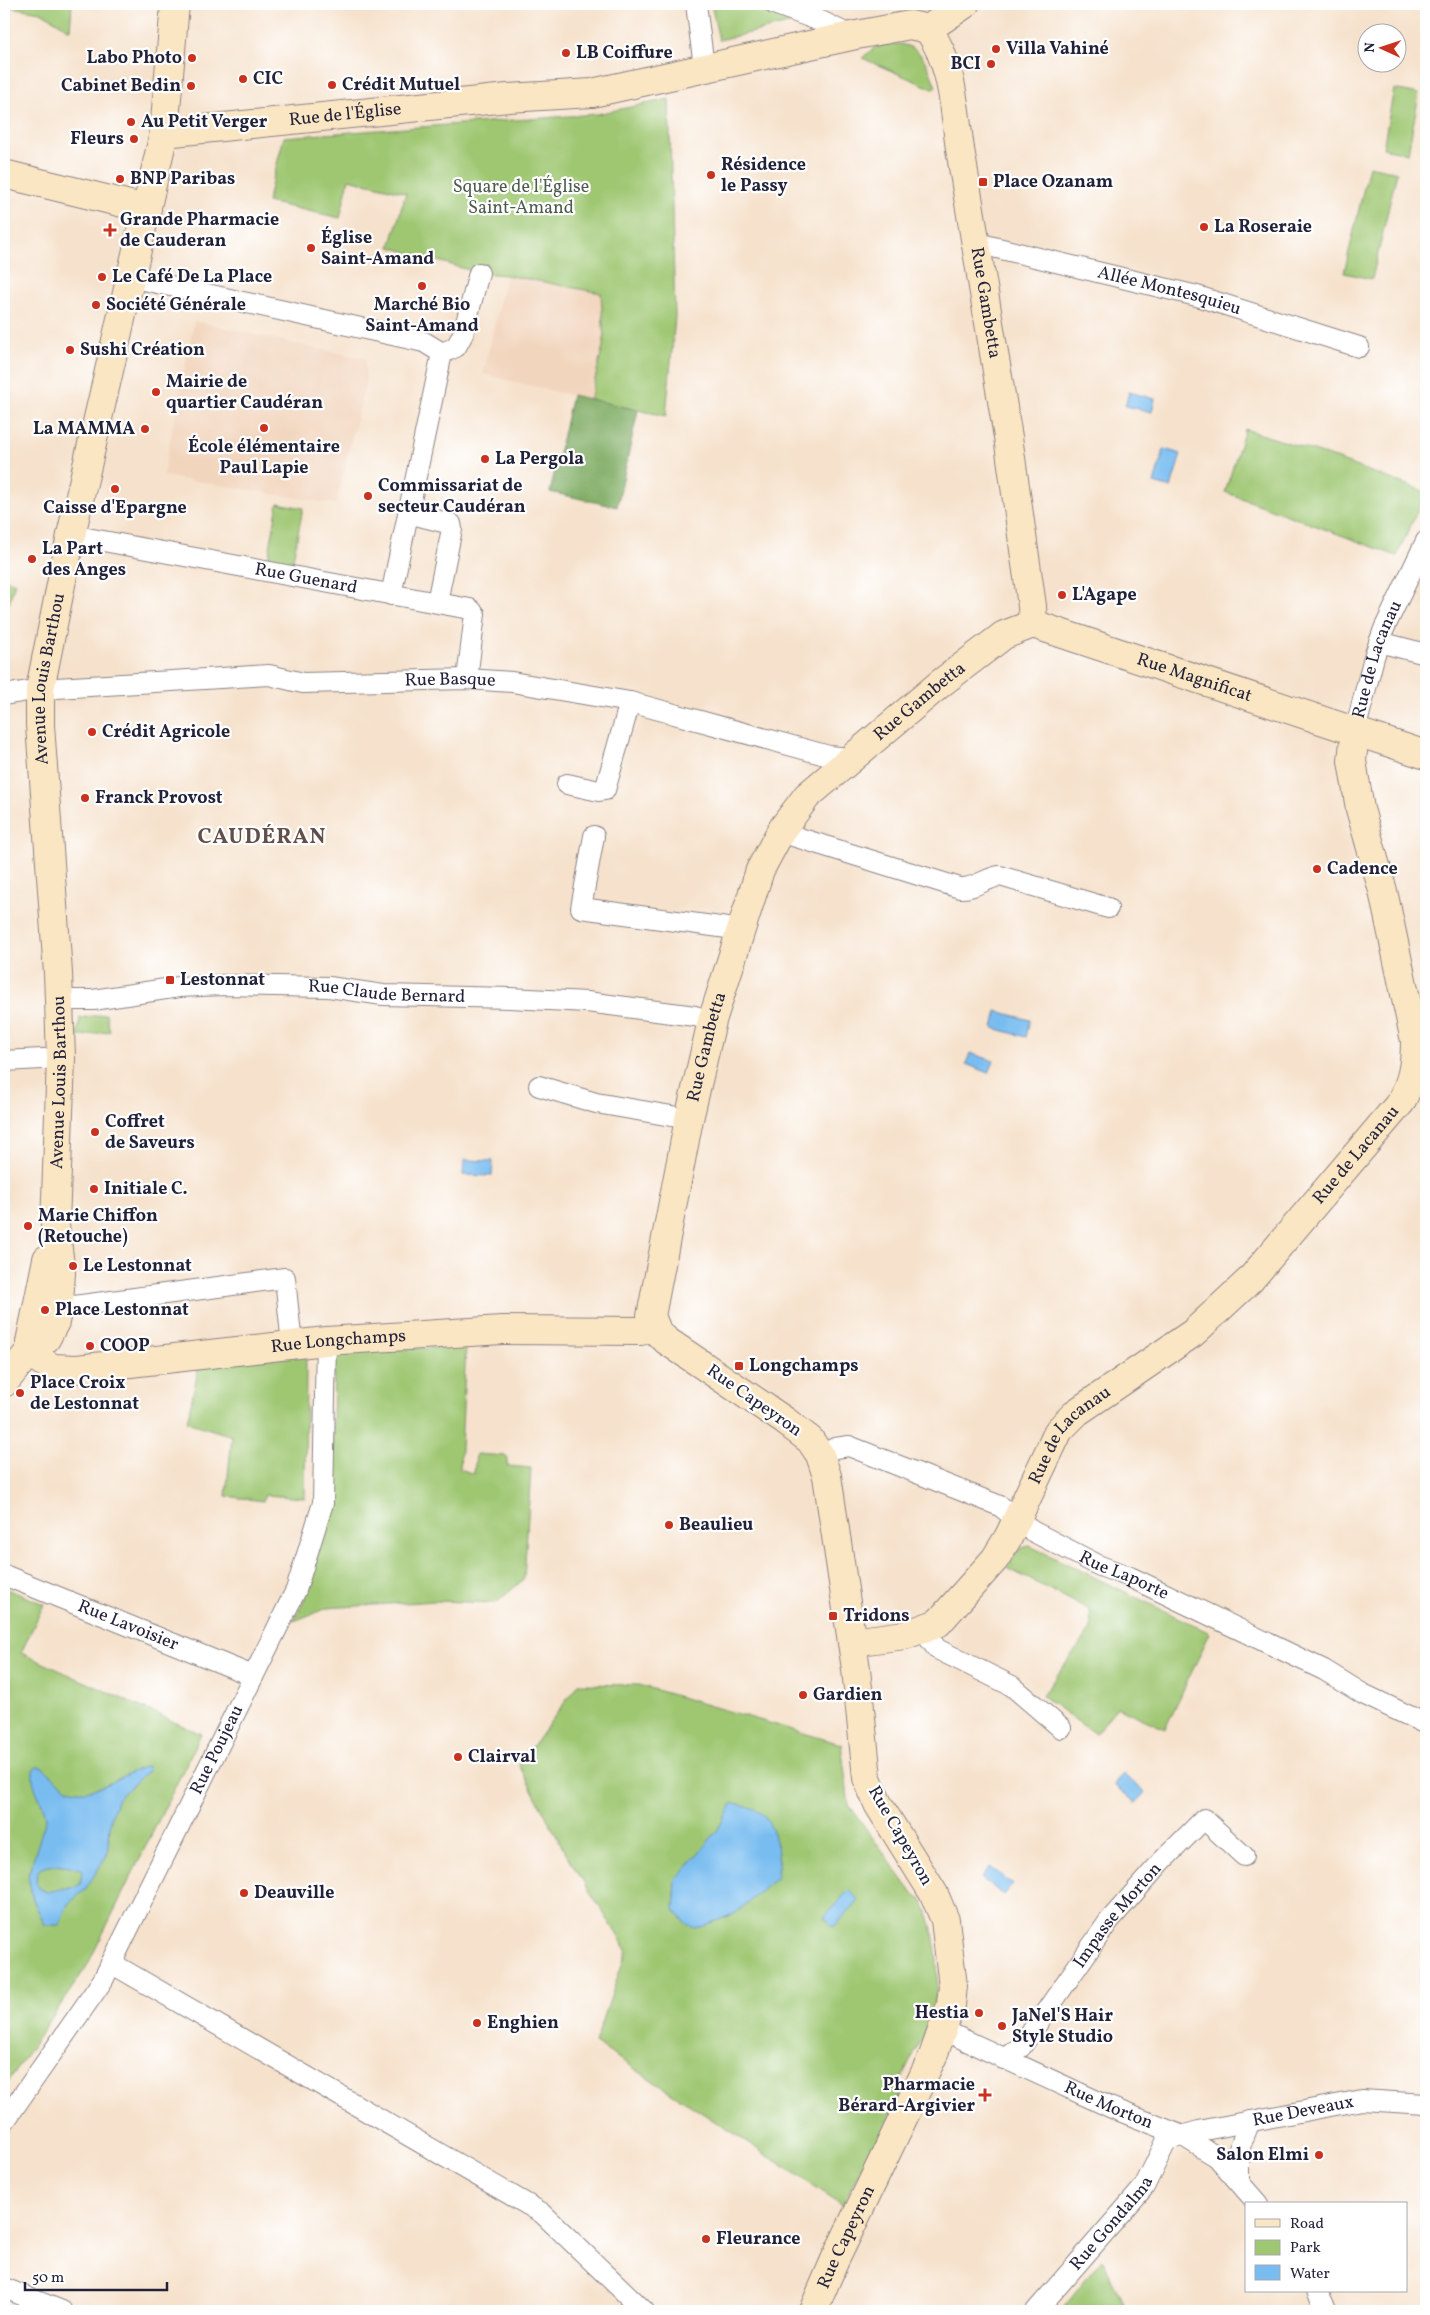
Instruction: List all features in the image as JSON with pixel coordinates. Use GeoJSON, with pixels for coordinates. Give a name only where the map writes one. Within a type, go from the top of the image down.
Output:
{"type":"FeatureCollection","features":[{"type":"Feature","properties":{"kind":"street","name":"Avenue Louis Barthou"},"geometry":{"type":"LineString","coordinates":[[4,1383],[28,1353],[46,1339],[54,1322],[59,1302],[61,1273],[58,1240],[54,1225],[61,1058],[59,1000],[40,725],[40,689],[71,535],[164,133],[175,4]]}},
{"type":"Feature","properties":{"kind":"street"},"geometry":{"type":"LineString","coordinates":[[696,4],[704,67]]}},
{"type":"Feature","properties":{"kind":"street"},"geometry":{"type":"LineString","coordinates":[[774,4],[823,22],[851,36]]}},
{"type":"Feature","properties":{"kind":"street"},"geometry":{"type":"LineString","coordinates":[[928,29],[965,4]]}},
{"type":"Feature","properties":{"kind":"street","name":"Rue de l'Église"},"geometry":{"type":"LineString","coordinates":[[164,133],[508,98],[592,93],[851,36],[910,25],[928,29]]}},
{"type":"Feature","properties":{"kind":"street","name":"Rue Gambetta"},"geometry":{"type":"LineString","coordinates":[[654,1325],[651,1316],[655,1294],[689,1118],[712,1021],[760,870],[780,832],[807,796],[988,645],[1004,635],[1033,624],[1008,438],[948,67],[940,47],[928,29]]}},
{"type":"Feature","properties":{"kind":"street"},"geometry":{"type":"LineString","coordinates":[[4,174],[147,209]]}},
{"type":"Feature","properties":{"kind":"street","name":"Allée Montesquieu"},"geometry":{"type":"LineString","coordinates":[[976,246],[985,245],[1197,296],[1358,347]]}},
{"type":"Feature","properties":{"kind":"street"},"geometry":{"type":"LineString","coordinates":[[442,353],[456,347],[463,334],[480,273]]}},
{"type":"Feature","properties":{"kind":"street"},"geometry":{"type":"LineString","coordinates":[[130,277],[424,342],[442,353]]}},
{"type":"Feature","properties":{"kind":"street"},"geometry":{"type":"LineString","coordinates":[[391,595],[442,353]]}},
{"type":"Feature","properties":{"kind":"street"},"geometry":{"type":"LineString","coordinates":[[408,513],[451,524],[452,529],[437,602]]}},
{"type":"Feature","properties":{"kind":"street","name":"Rue Guenard"},"geometry":{"type":"LineString","coordinates":[[71,535],[470,609],[475,614],[467,679]]}},
{"type":"Feature","properties":{"kind":"street","name":"Rue de Lacanau"},"geometry":{"type":"LineString","coordinates":[[923,1630],[938,1623],[960,1601],[995,1559],[1017,1519],[1059,1430],[1077,1412],[1193,1333],[1250,1280],[1401,1102],[1420,1066],[1406,992],[1353,772],[1355,731],[1379,642],[1426,541]]}},
{"type":"Feature","properties":{"kind":"street","name":"Rue Magnificat"},"geometry":{"type":"LineString","coordinates":[[1033,624],[1426,755]]}},
{"type":"Feature","properties":{"kind":"street"},"geometry":{"type":"LineString","coordinates":[[1379,642],[1426,654]]}},
{"type":"Feature","properties":{"kind":"street","name":"Rue Basque"},"geometry":{"type":"LineString","coordinates":[[4,695],[40,689],[269,675],[302,683],[467,679],[512,682],[630,702],[829,756],[851,758]]}},
{"type":"Feature","properties":{"kind":"street"},"geometry":{"type":"LineString","coordinates":[[567,784],[600,791],[605,790],[630,702]]}},
{"type":"Feature","properties":{"kind":"street"},"geometry":{"type":"LineString","coordinates":[[780,832],[960,888],[969,889],[991,877],[1000,876],[1108,908]]}},
{"type":"Feature","properties":{"kind":"street"},"geometry":{"type":"LineString","coordinates":[[594,836],[581,908],[742,930]]}},
{"type":"Feature","properties":{"kind":"street","name":"Rue Claude Bernard"},"geometry":{"type":"LineString","coordinates":[[59,1000],[93,1000],[179,987],[224,985],[329,987],[382,995],[588,1002],[695,1016],[712,1021]]}},
{"type":"Feature","properties":{"kind":"street"},"geometry":{"type":"LineString","coordinates":[[4,1061],[61,1058]]}},
{"type":"Feature","properties":{"kind":"street"},"geometry":{"type":"LineString","coordinates":[[539,1086],[596,1103],[689,1118]]}},
{"type":"Feature","properties":{"kind":"street"},"geometry":{"type":"LineString","coordinates":[[28,1353],[54,1225]]}},
{"type":"Feature","properties":{"kind":"street"},"geometry":{"type":"LineString","coordinates":[[59,1302],[74,1306],[285,1278],[292,1345]]}},
{"type":"Feature","properties":{"kind":"street","name":"Rue Longchamps"},"geometry":{"type":"LineString","coordinates":[[28,1353],[53,1368],[78,1369],[326,1341],[502,1330],[641,1332],[654,1325]]}},
{"type":"Feature","properties":{"kind":"street","name":"Rue Capeyron"},"geometry":{"type":"LineString","coordinates":[[654,1325],[667,1341],[786,1421],[810,1440],[820,1455],[827,1476],[852,1642],[867,1778],[878,1804],[934,1894],[945,1920],[953,1986],[951,2005],[943,2030],[911,2105],[834,2262],[813,2311]]}},
{"type":"Feature","properties":{"kind":"street","name":"Rue Poujeau"},"geometry":{"type":"LineString","coordinates":[[4,2122],[103,1980],[296,1590],[322,1503],[326,1341]]}},
{"type":"Feature","properties":{"kind":"street","name":"Rue Laporte"},"geometry":{"type":"LineString","coordinates":[[820,1455],[835,1448],[849,1446],[1000,1506],[1032,1531],[1100,1566],[1130,1577],[1324,1670],[1363,1694],[1426,1724]]}},
{"type":"Feature","properties":{"kind":"street","name":"Rue Lavoisier"},"geometry":{"type":"LineString","coordinates":[[4,1575],[253,1676]]}},
{"type":"Feature","properties":{"kind":"street"},"geometry":{"type":"LineString","coordinates":[[852,1642],[923,1630],[937,1649],[1012,1686],[1061,1728]]}},
{"type":"Feature","properties":{"kind":"street","name":"Impasse Morton"},"geometry":{"type":"LineString","coordinates":[[1003,2059],[1021,2047],[1109,1922],[1162,1860],[1204,1819],[1244,1856]]}},
{"type":"Feature","properties":{"kind":"street"},"geometry":{"type":"LineString","coordinates":[[111,1963],[542,2214],[644,2311]]}},
{"type":"Feature","properties":{"kind":"street","name":"Rue Morton"},"geometry":{"type":"LineString","coordinates":[[943,2030],[1112,2108],[1183,2136],[1217,2157],[1256,2202]]}},
{"type":"Feature","properties":{"kind":"street","name":"Rue Deveaux"},"geometry":{"type":"LineString","coordinates":[[1183,2136],[1362,2100],[1426,2104]]}},
{"type":"Feature","properties":{"kind":"street"},"geometry":{"type":"LineString","coordinates":[[1239,2181],[1239,2149],[1250,2121]]}},
{"type":"Feature","properties":{"kind":"street","name":"Rue Gondalma"},"geometry":{"type":"LineString","coordinates":[[1036,2311],[1144,2187],[1167,2140],[1183,2136]]}},
{"type":"Feature","properties":{"kind":"street"},"geometry":{"type":"LineString","coordinates":[[4,2288],[62,2311]]}},
{"type":"Feature","properties":{"kind":"street"},"geometry":{"type":"LineString","coordinates":[[1318,2292],[1327,2311]]}},
{"type":"Feature","properties":{"kind":"shaded area"},"geometry":{"type":"Polygon","coordinates":[[[506,275],[601,293],[604,342],[590,400],[483,374],[506,275]]]}},
{"type":"Feature","properties":{"kind":"shaded area","name":"École élémentaire Paul Lapie"},"geometry":{"type":"Polygon","coordinates":[[[194,321],[365,359],[366,380],[336,504],[163,476],[194,321]]]}},
{"type":"Feature","properties":{"kind":"green space"},"geometry":{"type":"Polygon","coordinates":[[[4,4],[72,4],[70,30],[41,12],[4,6],[4,4]]]}},
{"type":"Feature","properties":{"kind":"green space"},"geometry":{"type":"Polygon","coordinates":[[[711,4],[759,4],[806,20],[719,40],[711,4]]]}},
{"type":"Feature","properties":{"kind":"green space"},"geometry":{"type":"Polygon","coordinates":[[[900,44],[908,46],[920,54],[936,87],[933,89],[862,58],[878,45],[900,44]]]}},
{"type":"Feature","properties":{"kind":"green space"},"geometry":{"type":"Polygon","coordinates":[[[1394,89],[1419,94],[1408,153],[1383,148],[1394,89]]]}},
{"type":"Feature","properties":{"kind":"green space","name":"Square de l'Église Saint-Amand"},"geometry":{"type":"Polygon","coordinates":[[[669,99],[675,317],[666,416],[590,400],[604,342],[601,293],[506,275],[479,273],[390,247],[406,193],[349,179],[340,218],[267,202],[284,137],[597,114],[669,99]]]}},
{"type":"Feature","properties":{"kind":"green space"},"geometry":{"type":"Polygon","coordinates":[[[1369,166],[1397,172],[1372,279],[1344,273],[1369,166]]]}},
{"type":"Feature","properties":{"kind":"green space"},"geometry":{"type":"Polygon","coordinates":[[[572,395],[638,410],[617,507],[550,492],[572,395]]]}},
{"type":"Feature","properties":{"kind":"green space"},"geometry":{"type":"Polygon","coordinates":[[[1245,429],[1342,460],[1426,492],[1397,556],[1225,492],[1245,429]]]}},
{"type":"Feature","properties":{"kind":"green space"},"geometry":{"type":"Polygon","coordinates":[[[278,503],[303,508],[292,564],[268,560],[278,503]]]}},
{"type":"Feature","properties":{"kind":"green space"},"geometry":{"type":"Polygon","coordinates":[[[4,579],[15,583],[4,619],[4,579]]]}},
{"type":"Feature","properties":{"kind":"green space"},"geometry":{"type":"Polygon","coordinates":[[[106,1014],[110,1031],[77,1037],[80,1018],[106,1014]]]}},
{"type":"Feature","properties":{"kind":"green space"},"geometry":{"type":"Polygon","coordinates":[[[466,1346],[460,1469],[474,1474],[476,1454],[507,1456],[507,1466],[531,1468],[524,1579],[496,1603],[435,1601],[327,1608],[294,1621],[306,1596],[332,1504],[334,1362],[344,1352],[466,1346]]]}},
{"type":"Feature","properties":{"kind":"green space"},"geometry":{"type":"Polygon","coordinates":[[[306,1354],[305,1498],[265,1495],[263,1501],[226,1496],[232,1436],[187,1422],[199,1366],[306,1354]]]}},
{"type":"Feature","properties":{"kind":"green space"},"geometry":{"type":"Polygon","coordinates":[[[1030,1546],[1210,1633],[1165,1729],[1117,1707],[1095,1734],[1042,1696],[1091,1629],[1090,1610],[1007,1568],[1019,1550],[1030,1546]]]}},
{"type":"Feature","properties":{"kind":"green space"},"geometry":{"type":"Polygon","coordinates":[[[4,1588],[44,1604],[21,1653],[201,1734],[87,1966],[4,2088],[4,1588]]]}},
{"type":"Feature","properties":{"kind":"green space"},"geometry":{"type":"Polygon","coordinates":[[[578,1684],[639,1685],[841,1744],[849,1805],[913,1894],[922,1899],[934,1937],[936,1951],[937,1978],[932,2014],[900,2082],[906,2086],[872,2153],[869,2151],[843,2205],[595,2043],[627,1950],[566,1854],[519,1765],[578,1684]]]}},
{"type":"Feature","properties":{"kind":"green space"},"geometry":{"type":"Polygon","coordinates":[[[1102,2259],[1127,2311],[1061,2311],[1102,2259]]]}},
{"type":"Feature","properties":{"kind":"water"},"geometry":{"type":"Polygon","coordinates":[[[1129,392],[1155,399],[1152,412],[1125,406],[1129,392]]]}},
{"type":"Feature","properties":{"kind":"water"},"geometry":{"type":"Polygon","coordinates":[[[1164,449],[1181,454],[1171,488],[1154,483],[1164,449]]]}},
{"type":"Feature","properties":{"kind":"water"},"geometry":{"type":"Polygon","coordinates":[[[997,1011],[1030,1020],[1026,1037],[993,1028],[997,1011]]]}},
{"type":"Feature","properties":{"kind":"water"},"geometry":{"type":"Polygon","coordinates":[[[970,1053],[994,1061],[989,1073],[966,1064],[970,1053]]]}},
{"type":"Feature","properties":{"kind":"water"},"geometry":{"type":"Polygon","coordinates":[[[464,1160],[493,1161],[492,1176],[463,1175],[464,1160]]]}},
{"type":"Feature","properties":{"kind":"water"},"geometry":{"type":"Polygon","coordinates":[[[147,1766],[148,1771],[118,1798],[111,1818],[107,1855],[85,1890],[68,1904],[59,1925],[45,1925],[33,1900],[28,1876],[46,1819],[34,1783],[33,1771],[36,1767],[42,1767],[66,1787],[79,1791],[98,1788],[147,1766]],[[54,1865],[41,1868],[37,1873],[36,1882],[40,1889],[47,1892],[80,1885],[82,1871],[78,1868],[54,1865]]]}},
{"type":"Feature","properties":{"kind":"water"},"geometry":{"type":"Polygon","coordinates":[[[1123,1774],[1145,1792],[1136,1803],[1114,1785],[1123,1774]]]}},
{"type":"Feature","properties":{"kind":"water"},"geometry":{"type":"Polygon","coordinates":[[[735,1803],[755,1809],[768,1822],[778,1850],[776,1878],[736,1913],[694,1928],[687,1924],[674,1910],[676,1880],[717,1831],[732,1804],[735,1803]]]}},
{"type":"Feature","properties":{"kind":"water"},"geometry":{"type":"Polygon","coordinates":[[[990,1867],[1013,1884],[1004,1895],[981,1878],[990,1867]]]}},
{"type":"Feature","properties":{"kind":"water"},"geometry":{"type":"Polygon","coordinates":[[[849,1890],[859,1900],[834,1927],[824,1917],[849,1890]]]}},
{"type":"Feature","properties":{"kind":"place","name":"Villa Vahiné"},"geometry":{"type":"Point","coordinates":[996,49]}},
{"type":"Feature","properties":{"kind":"place","name":"LB Coiffure"},"geometry":{"type":"Point","coordinates":[566,53]}},
{"type":"Feature","properties":{"kind":"place","name":"Labo Photo"},"geometry":{"type":"Point","coordinates":[192,58]}},
{"type":"Feature","properties":{"kind":"place","name":"BCI"},"geometry":{"type":"Point","coordinates":[991,64]}},
{"type":"Feature","properties":{"kind":"place","name":"CIC"},"geometry":{"type":"Point","coordinates":[243,79]}},
{"type":"Feature","properties":{"kind":"place","name":"Crédit Mutuel"},"geometry":{"type":"Point","coordinates":[332,85]}},
{"type":"Feature","properties":{"kind":"place","name":"Cabinet Bedin"},"geometry":{"type":"Point","coordinates":[191,86]}},
{"type":"Feature","properties":{"kind":"place","name":"Au Petit Verger"},"geometry":{"type":"Point","coordinates":[131,122]}},
{"type":"Feature","properties":{"kind":"place","name":"Fleurs"},"geometry":{"type":"Point","coordinates":[134,139]}},
{"type":"Feature","properties":{"kind":"place","name":"Résidence le Passy"},"geometry":{"type":"Point","coordinates":[711,175]}},
{"type":"Feature","properties":{"kind":"place","name":"BNP Paribas"},"geometry":{"type":"Point","coordinates":[120,179]}},
{"type":"Feature","properties":{"kind":"place","name":"Place Ozanam"},"geometry":{"type":"Point","coordinates":[983,182]}},
{"type":"Feature","properties":{"kind":"place","name":"La Roseraie"},"geometry":{"type":"Point","coordinates":[1204,227]}},
{"type":"Feature","properties":{"kind":"place","name":"Grande Pharmacie de Cauderan"},"geometry":{"type":"Point","coordinates":[110,230]}},
{"type":"Feature","properties":{"kind":"place","name":"Église Saint-Amand"},"geometry":{"type":"Point","coordinates":[311,248]}},
{"type":"Feature","properties":{"kind":"place","name":"Le Café De La Place"},"geometry":{"type":"Point","coordinates":[102,277]}},
{"type":"Feature","properties":{"kind":"place","name":"Marché Bio Saint-Amand"},"geometry":{"type":"Point","coordinates":[422,286]}},
{"type":"Feature","properties":{"kind":"place","name":"Société Générale"},"geometry":{"type":"Point","coordinates":[96,305]}},
{"type":"Feature","properties":{"kind":"place","name":"Sushi Création"},"geometry":{"type":"Point","coordinates":[70,350]}},
{"type":"Feature","properties":{"kind":"place","name":"Mairie de quartier Caudéran"},"geometry":{"type":"Point","coordinates":[156,392]}},
{"type":"Feature","properties":{"kind":"place","name":"École élémentaire Paul Lapie"},"geometry":{"type":"Point","coordinates":[264,428]}},
{"type":"Feature","properties":{"kind":"place","name":"La MAMMA"},"geometry":{"type":"Point","coordinates":[145,429]}},
{"type":"Feature","properties":{"kind":"place","name":"La Pergola"},"geometry":{"type":"Point","coordinates":[485,459]}},
{"type":"Feature","properties":{"kind":"place","name":"Caisse d'Epargne"},"geometry":{"type":"Point","coordinates":[115,489]}},
{"type":"Feature","properties":{"kind":"place","name":"Commissariat de secteur Caudéran"},"geometry":{"type":"Point","coordinates":[368,496]}},
{"type":"Feature","properties":{"kind":"place","name":"La Part des Anges"},"geometry":{"type":"Point","coordinates":[32,559]}},
{"type":"Feature","properties":{"kind":"place","name":"L'Agape"},"geometry":{"type":"Point","coordinates":[1062,595]}},
{"type":"Feature","properties":{"kind":"place","name":"Crédit Agricole"},"geometry":{"type":"Point","coordinates":[92,732]}},
{"type":"Feature","properties":{"kind":"place","name":"Franck Provost"},"geometry":{"type":"Point","coordinates":[85,798]}},
{"type":"Feature","properties":{"kind":"place","name":"Cadence"},"geometry":{"type":"Point","coordinates":[1317,869]}},
{"type":"Feature","properties":{"kind":"place","name":"Lestonnat"},"geometry":{"type":"Point","coordinates":[170,980]}},
{"type":"Feature","properties":{"kind":"place","name":"Coffret de Saveurs"},"geometry":{"type":"Point","coordinates":[95,1132]}},
{"type":"Feature","properties":{"kind":"place","name":"Initiale C."},"geometry":{"type":"Point","coordinates":[94,1189]}},
{"type":"Feature","properties":{"kind":"place","name":"Marie Chiffon (Retouche)"},"geometry":{"type":"Point","coordinates":[28,1226]}},
{"type":"Feature","properties":{"kind":"place","name":"Le Lestonnat"},"geometry":{"type":"Point","coordinates":[73,1266]}},
{"type":"Feature","properties":{"kind":"place","name":"Place Lestonnat"},"geometry":{"type":"Point","coordinates":[45,1310]}},
{"type":"Feature","properties":{"kind":"place","name":"COOP"},"geometry":{"type":"Point","coordinates":[90,1346]}},
{"type":"Feature","properties":{"kind":"place","name":"Longchamps"},"geometry":{"type":"Point","coordinates":[739,1366]}},
{"type":"Feature","properties":{"kind":"place","name":"Place Croix de Lestonnat"},"geometry":{"type":"Point","coordinates":[20,1393]}},
{"type":"Feature","properties":{"kind":"place","name":"Beaulieu"},"geometry":{"type":"Point","coordinates":[669,1525]}},
{"type":"Feature","properties":{"kind":"place","name":"Tridons"},"geometry":{"type":"Point","coordinates":[833,1616]}},
{"type":"Feature","properties":{"kind":"place","name":"Gardien"},"geometry":{"type":"Point","coordinates":[803,1695]}},
{"type":"Feature","properties":{"kind":"place","name":"Clairval"},"geometry":{"type":"Point","coordinates":[458,1757]}},
{"type":"Feature","properties":{"kind":"place","name":"Deauville"},"geometry":{"type":"Point","coordinates":[244,1893]}},
{"type":"Feature","properties":{"kind":"place","name":"Hestia"},"geometry":{"type":"Point","coordinates":[979,2013]}},
{"type":"Feature","properties":{"kind":"place","name":"Enghien"},"geometry":{"type":"Point","coordinates":[477,2023]}},
{"type":"Feature","properties":{"kind":"place","name":"JaNel'S Hair Style Studio"},"geometry":{"type":"Point","coordinates":[1002,2026]}},
{"type":"Feature","properties":{"kind":"place","name":"Pharmacie Bérard-Argivier"},"geometry":{"type":"Point","coordinates":[985,2095]}},
{"type":"Feature","properties":{"kind":"place","name":"Salon Elmi"},"geometry":{"type":"Point","coordinates":[1319,2155]}},
{"type":"Feature","properties":{"kind":"place","name":"Fleurance"},"geometry":{"type":"Point","coordinates":[706,2239]}},
{"type":"Feature","properties":{"kind":"district","name":"CAUDÉRAN"},"geometry":{"type":"Point","coordinates":[262,837]}}]}
